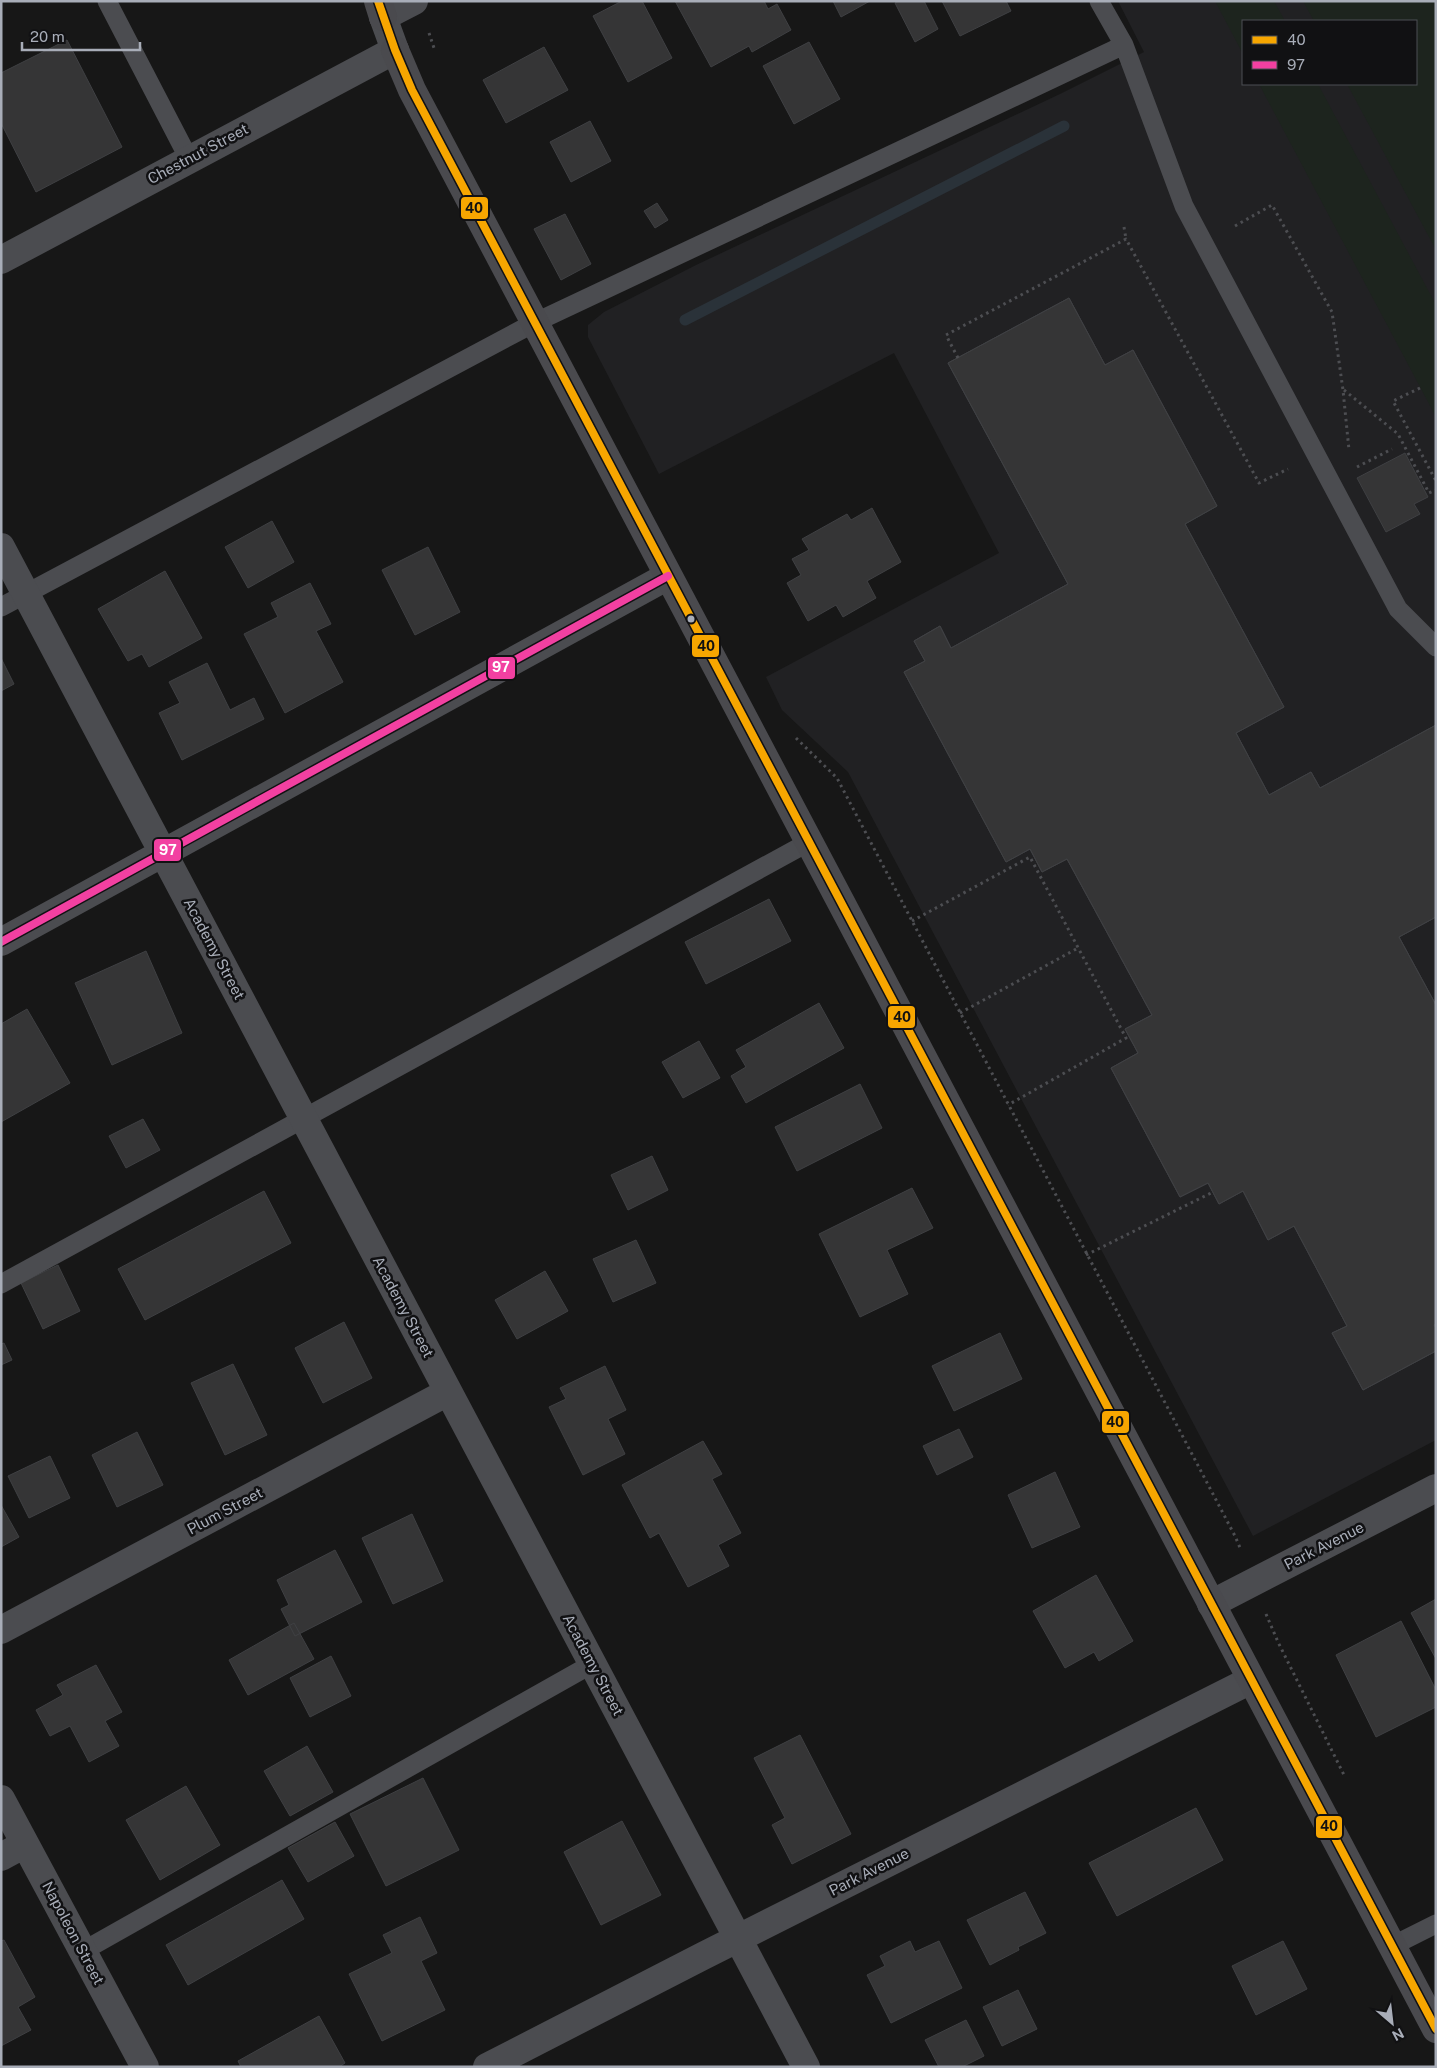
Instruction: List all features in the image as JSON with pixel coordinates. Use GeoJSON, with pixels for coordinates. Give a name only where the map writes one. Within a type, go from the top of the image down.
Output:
{"type":"FeatureCollection","features":[{"type":"Feature","properties":{"kind":"main road"},"geometry":{"type":"LineString","coordinates":[[395,50],[412,90],[534,323],[1436,2029]]}},
{"type":"Feature","properties":{"kind":"street"},"geometry":{"type":"LineString","coordinates":[[395,50],[381,9],[414,1]]}},
{"type":"Feature","properties":{"kind":"street","name":"Chestnut Street"},"geometry":{"type":"LineString","coordinates":[[1,260],[395,50]]}},
{"type":"Feature","properties":{"kind":"street","name":"Academy Street"},"geometry":{"type":"LineString","coordinates":[[1,547],[806,2067]]}},
{"type":"Feature","properties":{"kind":"street"},"geometry":{"type":"LineString","coordinates":[[1,942],[668,576]]}},
{"type":"Feature","properties":{"kind":"street","name":"Plum Street"},"geometry":{"type":"LineString","coordinates":[[1,1630],[448,1392]]}},
{"type":"Feature","properties":{"kind":"street","name":"Park Avenue"},"geometry":{"type":"LineString","coordinates":[[1212,1604],[1436,1488]]}},
{"type":"Feature","properties":{"kind":"street","name":"Park Avenue"},"geometry":{"type":"LineString","coordinates":[[487,2067],[1251,1680]]}},
{"type":"Feature","properties":{"kind":"street","name":"Napoleon Street"},"geometry":{"type":"LineString","coordinates":[[1,1799],[145,2067]]}},
{"type":"Feature","properties":{"kind":"street"},"geometry":{"type":"LineString","coordinates":[[1,1857],[26,1844]]}},
{"type":"Feature","properties":{"kind":"lane"},"geometry":{"type":"LineString","coordinates":[[107,1],[188,159]]}},
{"type":"Feature","properties":{"kind":"lane"},"geometry":{"type":"LineString","coordinates":[[1099,1],[1124,45],[1184,206],[1398,609],[1436,647]]}},
{"type":"Feature","properties":{"kind":"lane"},"geometry":{"type":"LineString","coordinates":[[1,608],[534,323],[1124,45]]}},
{"type":"Feature","properties":{"kind":"lane"},"geometry":{"type":"LineString","coordinates":[[1,1284],[808,842]]}},
{"type":"Feature","properties":{"kind":"lane"},"geometry":{"type":"LineString","coordinates":[[83,1951],[592,1664]]}},
{"type":"Feature","properties":{"kind":"lane"},"geometry":{"type":"LineString","coordinates":[[1392,1946],[1436,1924]]}},
{"type":"Feature","properties":{"kind":"path"},"geometry":{"type":"LineString","coordinates":[[428,28],[437,56]]}},
{"type":"Feature","properties":{"kind":"path"},"geometry":{"type":"LineString","coordinates":[[1235,226],[1272,205],[1332,312],[1350,459]]}},
{"type":"Feature","properties":{"kind":"path"},"geometry":{"type":"LineString","coordinates":[[1124,227],[1126,240],[1259,483],[1291,467]]}},
{"type":"Feature","properties":{"kind":"path"},"geometry":{"type":"LineString","coordinates":[[958,358],[946,335],[1126,240]]}},
{"type":"Feature","properties":{"kind":"path"},"geometry":{"type":"LineString","coordinates":[[1420,388],[1393,401],[1436,481]]}},
{"type":"Feature","properties":{"kind":"path"},"geometry":{"type":"LineString","coordinates":[[1343,390],[1398,434],[1429,493],[1436,490]]}},
{"type":"Feature","properties":{"kind":"path"},"geometry":{"type":"LineString","coordinates":[[1352,464],[1355,468],[1392,449]]}},
{"type":"Feature","properties":{"kind":"path"},"geometry":{"type":"LineString","coordinates":[[790,732],[837,778],[1235,1536],[1278,1642],[1347,1780]]}},
{"type":"Feature","properties":{"kind":"path"},"geometry":{"type":"LineString","coordinates":[[912,921],[1030,857],[1126,1038],[1008,1105]]}},
{"type":"Feature","properties":{"kind":"path"},"geometry":{"type":"LineString","coordinates":[[960,1013],[1078,948]]}},
{"type":"Feature","properties":{"kind":"path"},"geometry":{"type":"LineString","coordinates":[[1086,1255],[1213,1192]]}},
{"type":"Feature","properties":{"kind":"shaded area"},"geometry":{"type":"Polygon","coordinates":[[[1118,1],[1436,1],[1436,1440],[1253,1536],[848,772],[782,710],[766,677],[999,553],[894,353],[659,474],[588,337],[588,325],[604,312],[696,265],[1060,94],[1144,52],[1118,1]]]}},
{"type":"Feature","properties":{"kind":"shaded area"},"geometry":{"type":"Polygon","coordinates":[[[1215,1],[1274,1],[1284,20],[1242,20],[1242,52],[1215,1]]]}},
{"type":"Feature","properties":{"kind":"shaded area"},"geometry":{"type":"Polygon","coordinates":[[[1303,1],[1436,1],[1436,250],[1348,85],[1417,85],[1417,20],[1313,20],[1303,1]]]}},
{"type":"Feature","properties":{"kind":"shaded area"},"geometry":{"type":"Polygon","coordinates":[[[1260,85],[1319,85],[1436,305],[1436,417],[1260,85]]]}},
{"type":"Feature","properties":{"kind":"building"},"geometry":{"type":"Polygon","coordinates":[[[622,1],[642,1],[672,58],[628,82],[593,16],[622,1]]]}},
{"type":"Feature","properties":{"kind":"building"},"geometry":{"type":"Polygon","coordinates":[[[675,1],[764,1],[768,9],[777,4],[791,30],[752,52],[749,46],[711,67],[675,1]]]}},
{"type":"Feature","properties":{"kind":"building"},"geometry":{"type":"Polygon","coordinates":[[[833,1],[870,1],[841,17],[833,1]]]}},
{"type":"Feature","properties":{"kind":"building"},"geometry":{"type":"Polygon","coordinates":[[[899,1],[924,1],[938,29],[915,42],[895,3],[899,1]]]}},
{"type":"Feature","properties":{"kind":"building"},"geometry":{"type":"Polygon","coordinates":[[[942,1],[1006,1],[1011,11],[960,36],[942,1]]]}},
{"type":"Feature","properties":{"kind":"building"},"geometry":{"type":"Polygon","coordinates":[[[67,40],[122,147],[36,192],[1,123],[1,73],[67,40]]]}},
{"type":"Feature","properties":{"kind":"building"},"geometry":{"type":"Polygon","coordinates":[[[809,42],[840,99],[794,124],[763,66],[809,42]]]}},
{"type":"Feature","properties":{"kind":"building"},"geometry":{"type":"Polygon","coordinates":[[[544,47],[568,90],[506,123],[483,80],[544,47]]]}},
{"type":"Feature","properties":{"kind":"building"},"geometry":{"type":"Polygon","coordinates":[[[590,121],[611,161],[571,182],[550,142],[590,121]]]}},
{"type":"Feature","properties":{"kind":"building"},"geometry":{"type":"Polygon","coordinates":[[[657,203],[668,220],[655,228],[644,211],[657,203]]]}},
{"type":"Feature","properties":{"kind":"building"},"geometry":{"type":"Polygon","coordinates":[[[565,214],[591,264],[561,280],[534,229],[565,214]]]}},
{"type":"Feature","properties":{"kind":"building"},"geometry":{"type":"Polygon","coordinates":[[[1069,298],[1105,365],[1133,350],[1217,506],[1185,524],[1284,707],[1236,733],[1269,795],[1311,772],[1320,788],[1436,725],[1436,917],[1399,937],[1436,1005],[1436,1323],[1434,1325],[1436,1328],[1436,1351],[1363,1390],[1332,1333],[1347,1326],[1294,1226],[1268,1240],[1243,1191],[1219,1204],[1208,1183],[1180,1197],[1111,1068],[1138,1053],[1125,1029],[1152,1015],[1067,859],[1042,872],[1030,849],[1006,862],[904,672],[925,661],[914,641],[940,626],[951,648],[1068,584],[948,363],[1069,298]]]}},
{"type":"Feature","properties":{"kind":"building"},"geometry":{"type":"Polygon","coordinates":[[[1069,298],[1105,365],[1133,350],[1217,506],[1185,524],[1284,707],[1236,733],[1269,795],[1311,772],[1320,788],[1436,725],[1436,917],[1399,937],[1436,1005],[1436,1323],[1434,1325],[1436,1328],[1436,1351],[1363,1390],[1332,1333],[1347,1326],[1294,1226],[1268,1240],[1243,1191],[1219,1204],[1208,1183],[1180,1197],[1111,1068],[1138,1053],[1125,1029],[1152,1015],[1067,859],[1042,872],[1030,849],[1006,862],[904,672],[925,661],[914,641],[940,626],[951,648],[1068,584],[948,363],[1069,298]]]}},
{"type":"Feature","properties":{"kind":"building"},"geometry":{"type":"Polygon","coordinates":[[[1405,453],[1428,497],[1414,504],[1420,514],[1386,532],[1357,478],[1405,453]]]}},
{"type":"Feature","properties":{"kind":"building"},"geometry":{"type":"Polygon","coordinates":[[[872,508],[901,562],[867,581],[876,598],[843,617],[836,605],[808,621],[787,583],[801,575],[792,559],[809,550],[802,539],[847,514],[851,520],[872,508]]]}},
{"type":"Feature","properties":{"kind":"building"},"geometry":{"type":"Polygon","coordinates":[[[272,521],[294,562],[248,588],[225,547],[272,521]]]}},
{"type":"Feature","properties":{"kind":"building"},"geometry":{"type":"Polygon","coordinates":[[[428,547],[460,612],[415,635],[382,570],[428,547]]]}},
{"type":"Feature","properties":{"kind":"building"},"geometry":{"type":"Polygon","coordinates":[[[165,571],[202,638],[149,667],[142,654],[128,661],[98,609],[165,571]]]}},
{"type":"Feature","properties":{"kind":"building"},"geometry":{"type":"Polygon","coordinates":[[[310,583],[331,624],[316,631],[343,682],[285,713],[244,634],[278,617],[271,603],[310,583]]]}},
{"type":"Feature","properties":{"kind":"building"},"geometry":{"type":"Polygon","coordinates":[[[1,658],[14,684],[1,691],[1,658]]]}},
{"type":"Feature","properties":{"kind":"building"},"geometry":{"type":"Polygon","coordinates":[[[207,663],[230,710],[254,698],[264,719],[182,760],[159,713],[180,703],[169,682],[207,663]]]}},
{"type":"Feature","properties":{"kind":"building"},"geometry":{"type":"Polygon","coordinates":[[[769,899],[791,941],[706,984],[685,942],[769,899]]]}},
{"type":"Feature","properties":{"kind":"building"},"geometry":{"type":"Polygon","coordinates":[[[146,951],[182,1033],[112,1065],[75,983],[146,951]]]}},
{"type":"Feature","properties":{"kind":"building"},"geometry":{"type":"Polygon","coordinates":[[[819,1003],[844,1048],[746,1103],[731,1076],[746,1067],[736,1050],[819,1003]]]}},
{"type":"Feature","properties":{"kind":"building"},"geometry":{"type":"Polygon","coordinates":[[[27,1009],[70,1083],[1,1122],[1,1024],[27,1009]]]}},
{"type":"Feature","properties":{"kind":"building"},"geometry":{"type":"Polygon","coordinates":[[[699,1041],[720,1078],[683,1098],[662,1062],[699,1041]]]}},
{"type":"Feature","properties":{"kind":"building"},"geometry":{"type":"Polygon","coordinates":[[[860,1084],[882,1128],[797,1171],[775,1127],[860,1084]]]}},
{"type":"Feature","properties":{"kind":"building"},"geometry":{"type":"Polygon","coordinates":[[[143,1119],[160,1150],[126,1168],[109,1136],[143,1119]]]}},
{"type":"Feature","properties":{"kind":"building"},"geometry":{"type":"Polygon","coordinates":[[[652,1156],[668,1190],[628,1210],[611,1175],[652,1156]]]}},
{"type":"Feature","properties":{"kind":"building"},"geometry":{"type":"Polygon","coordinates":[[[912,1188],[933,1228],[887,1250],[908,1294],[860,1317],[819,1234],[912,1188]]]}},
{"type":"Feature","properties":{"kind":"building"},"geometry":{"type":"Polygon","coordinates":[[[264,1191],[291,1243],[145,1320],[118,1269],[264,1191]]]}},
{"type":"Feature","properties":{"kind":"building"},"geometry":{"type":"Polygon","coordinates":[[[636,1240],[656,1283],[613,1302],[593,1259],[636,1240]]]}},
{"type":"Feature","properties":{"kind":"building"},"geometry":{"type":"Polygon","coordinates":[[[58,1265],[80,1311],[43,1329],[21,1283],[58,1265]]]}},
{"type":"Feature","properties":{"kind":"building"},"geometry":{"type":"Polygon","coordinates":[[[545,1271],[568,1311],[517,1339],[495,1300],[545,1271]]]}},
{"type":"Feature","properties":{"kind":"building"},"geometry":{"type":"Polygon","coordinates":[[[344,1322],[372,1378],[323,1403],[295,1348],[344,1322]]]}},
{"type":"Feature","properties":{"kind":"building"},"geometry":{"type":"Polygon","coordinates":[[[1000,1333],[1022,1379],[954,1411],[932,1366],[1000,1333]]]}},
{"type":"Feature","properties":{"kind":"building"},"geometry":{"type":"Polygon","coordinates":[[[4,1343],[12,1360],[1,1365],[1,1344],[4,1343]]]}},
{"type":"Feature","properties":{"kind":"building"},"geometry":{"type":"Polygon","coordinates":[[[233,1364],[267,1435],[225,1455],[191,1383],[233,1364]]]}},
{"type":"Feature","properties":{"kind":"building"},"geometry":{"type":"Polygon","coordinates":[[[605,1366],[626,1410],[608,1419],[625,1454],[583,1475],[549,1407],[566,1399],[560,1388],[605,1366]]]}},
{"type":"Feature","properties":{"kind":"building"},"geometry":{"type":"Polygon","coordinates":[[[959,1429],[973,1457],[937,1475],[923,1446],[959,1429]]]}},
{"type":"Feature","properties":{"kind":"building"},"geometry":{"type":"Polygon","coordinates":[[[137,1432],[163,1485],[117,1507],[92,1455],[137,1432]]]}},
{"type":"Feature","properties":{"kind":"building"},"geometry":{"type":"Polygon","coordinates":[[[703,1441],[722,1474],[712,1479],[741,1533],[718,1545],[729,1566],[688,1587],[659,1533],[650,1538],[622,1485],[703,1441]]]}},
{"type":"Feature","properties":{"kind":"building"},"geometry":{"type":"Polygon","coordinates":[[[50,1456],[70,1498],[29,1518],[8,1476],[50,1456]]]}},
{"type":"Feature","properties":{"kind":"building"},"geometry":{"type":"Polygon","coordinates":[[[1055,1472],[1080,1527],[1032,1548],[1008,1495],[1055,1472]]]}},
{"type":"Feature","properties":{"kind":"building"},"geometry":{"type":"Polygon","coordinates":[[[1,1505],[19,1537],[1,1547],[1,1505]]]}},
{"type":"Feature","properties":{"kind":"building"},"geometry":{"type":"Polygon","coordinates":[[[412,1514],[443,1581],[393,1604],[362,1538],[412,1514]]]}},
{"type":"Feature","properties":{"kind":"building"},"geometry":{"type":"Polygon","coordinates":[[[335,1550],[362,1602],[295,1636],[281,1609],[289,1605],[277,1580],[335,1550]]]}},
{"type":"Feature","properties":{"kind":"building"},"geometry":{"type":"Polygon","coordinates":[[[1096,1575],[1133,1641],[1099,1661],[1094,1652],[1065,1668],[1033,1611],[1096,1575]]]}},
{"type":"Feature","properties":{"kind":"building"},"geometry":{"type":"Polygon","coordinates":[[[1436,1599],[1436,1659],[1411,1613],[1436,1599]]]}},
{"type":"Feature","properties":{"kind":"building"},"geometry":{"type":"Polygon","coordinates":[[[1401,1621],[1436,1690],[1436,1707],[1376,1737],[1336,1655],[1401,1621]]]}},
{"type":"Feature","properties":{"kind":"building"},"geometry":{"type":"Polygon","coordinates":[[[294,1623],[314,1659],[248,1695],[229,1660],[294,1623]]]}},
{"type":"Feature","properties":{"kind":"building"},"geometry":{"type":"Polygon","coordinates":[[[331,1656],[351,1696],[310,1717],[290,1678],[331,1656]]]}},
{"type":"Feature","properties":{"kind":"building"},"geometry":{"type":"Polygon","coordinates":[[[96,1665],[122,1712],[105,1721],[119,1746],[89,1762],[70,1726],[50,1736],[36,1710],[63,1695],[57,1685],[96,1665]]]}},
{"type":"Feature","properties":{"kind":"building"},"geometry":{"type":"Polygon","coordinates":[[[800,1735],[851,1834],[792,1864],[772,1825],[785,1818],[754,1758],[800,1735]]]}},
{"type":"Feature","properties":{"kind":"building"},"geometry":{"type":"Polygon","coordinates":[[[307,1746],[333,1792],[290,1816],[264,1771],[307,1746]]]}},
{"type":"Feature","properties":{"kind":"building"},"geometry":{"type":"Polygon","coordinates":[[[423,1778],[459,1850],[386,1886],[350,1814],[423,1778]]]}},
{"type":"Feature","properties":{"kind":"building"},"geometry":{"type":"Polygon","coordinates":[[[186,1786],[220,1845],[160,1880],[126,1820],[186,1786]]]}},
{"type":"Feature","properties":{"kind":"building"},"geometry":{"type":"Polygon","coordinates":[[[1196,1808],[1223,1860],[1117,1916],[1089,1863],[1196,1808]]]}},
{"type":"Feature","properties":{"kind":"building"},"geometry":{"type":"Polygon","coordinates":[[[622,1821],[661,1895],[601,1925],[564,1852],[622,1821]]]}},
{"type":"Feature","properties":{"kind":"building"},"geometry":{"type":"Polygon","coordinates":[[[335,1822],[354,1856],[308,1882],[288,1848],[335,1822]]]}},
{"type":"Feature","properties":{"kind":"building"},"geometry":{"type":"Polygon","coordinates":[[[282,1880],[304,1919],[188,1985],[166,1945],[282,1880]]]}},
{"type":"Feature","properties":{"kind":"building"},"geometry":{"type":"Polygon","coordinates":[[[1025,1892],[1046,1933],[1018,1947],[1019,1950],[990,1965],[967,1920],[1025,1892]]]}},
{"type":"Feature","properties":{"kind":"building"},"geometry":{"type":"Polygon","coordinates":[[[420,1917],[437,1953],[421,1961],[445,2010],[382,2041],[349,1974],[392,1953],[383,1935],[420,1917]]]}},
{"type":"Feature","properties":{"kind":"building"},"geometry":{"type":"Polygon","coordinates":[[[4,1940],[35,1997],[18,2007],[31,2030],[1,2046],[1,1941],[4,1940]]]}},
{"type":"Feature","properties":{"kind":"building"},"geometry":{"type":"Polygon","coordinates":[[[910,1941],[915,1952],[939,1941],[962,1988],[891,2023],[867,1975],[885,1966],[880,1956],[910,1941]]]}},
{"type":"Feature","properties":{"kind":"building"},"geometry":{"type":"Polygon","coordinates":[[[1283,1941],[1307,1989],[1256,2015],[1232,1966],[1283,1941]]]}},
{"type":"Feature","properties":{"kind":"building"},"geometry":{"type":"Polygon","coordinates":[[[1018,1990],[1037,2029],[1002,2046],[983,2007],[1018,1990]]]}},
{"type":"Feature","properties":{"kind":"building"},"geometry":{"type":"Polygon","coordinates":[[[319,2016],[345,2063],[339,2067],[241,2067],[238,2061],[319,2016]]]}},
{"type":"Feature","properties":{"kind":"building"},"geometry":{"type":"Polygon","coordinates":[[[966,2020],[984,2056],[962,2067],[939,2067],[925,2040],[966,2020]]]}},
{"type":"Feature","properties":{"kind":"waterway"},"geometry":{"type":"LineString","coordinates":[[685,320],[1064,126]]}},
{"type":"Feature","properties":{"kind":"transit line","name":"40"},"geometry":{"type":"LineString","coordinates":[[378,1],[395,50],[412,90],[1436,2029]]}},
{"type":"Feature","properties":{"kind":"transit line","name":"97"},"geometry":{"type":"LineString","coordinates":[[1,942],[668,576]]}}]}
